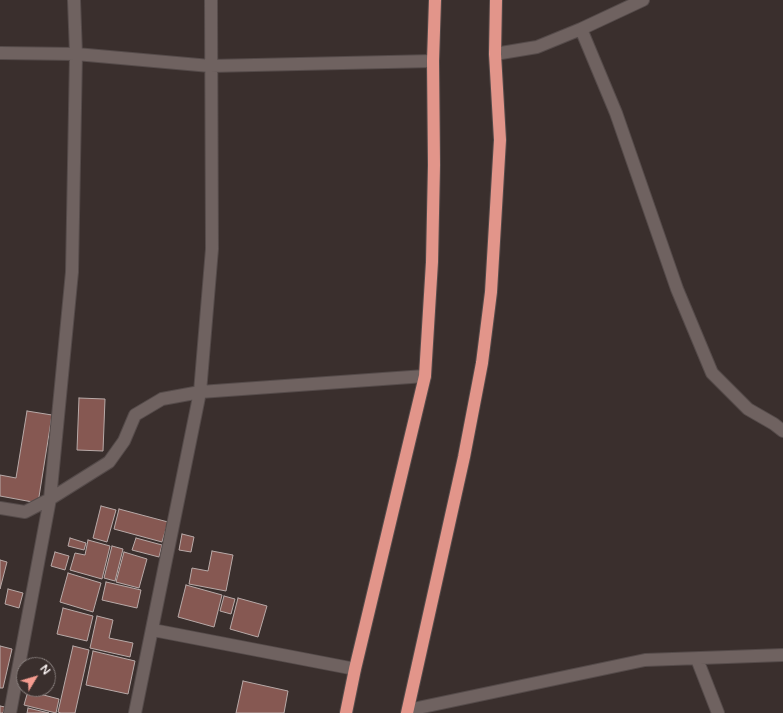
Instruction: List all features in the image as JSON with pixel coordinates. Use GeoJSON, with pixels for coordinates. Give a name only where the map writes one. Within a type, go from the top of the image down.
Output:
{"type":"FeatureCollection","features":[{"type":"Feature","properties":{"kind":"highway"},"geometry":{"type":"LineString","coordinates":[[346,713],[355,669],[425,376],[432,247],[434,165],[433,61],[435,0]]}},
{"type":"Feature","properties":{"kind":"highway"},"geometry":{"type":"LineString","coordinates":[[408,712],[464,457],[482,363],[490,292],[500,140],[495,54],[496,0]]}},
{"type":"Feature","properties":{"kind":"street"},"geometry":{"type":"LineString","coordinates":[[10,713],[50,499],[72,272],[76,54],[74,0]]}},
{"type":"Feature","properties":{"kind":"street"},"geometry":{"type":"LineString","coordinates":[[135,713],[200,392],[212,249],[210,66],[211,0]]}},
{"type":"Feature","properties":{"kind":"street"},"geometry":{"type":"LineString","coordinates":[[495,54],[537,47],[581,29],[643,0]]}},
{"type":"Feature","properties":{"kind":"street"},"geometry":{"type":"LineString","coordinates":[[581,29],[616,113],[677,289],[712,373],[748,409],[780,425]]}},
{"type":"Feature","properties":{"kind":"street"},"geometry":{"type":"LineString","coordinates":[[0,53],[76,54],[210,66],[433,61]]}},
{"type":"Feature","properties":{"kind":"street"},"geometry":{"type":"LineString","coordinates":[[0,508],[25,512],[50,499],[109,462],[124,441],[135,415],[162,398],[200,392],[425,376]]}},
{"type":"Feature","properties":{"kind":"street"},"geometry":{"type":"LineString","coordinates":[[153,630],[355,669]]}},
{"type":"Feature","properties":{"kind":"street"},"geometry":{"type":"LineString","coordinates":[[408,712],[645,660],[783,655]]}},
{"type":"Feature","properties":{"kind":"street"},"geometry":{"type":"LineString","coordinates":[[697,659],[718,713]]}},
{"type":"Feature","properties":{"kind":"building"},"geometry":{"type":"Polygon","coordinates":[[[79,398],[105,399],[103,451],[77,450],[79,398]]]}},
{"type":"Feature","properties":{"kind":"building"},"geometry":{"type":"Polygon","coordinates":[[[27,411],[52,415],[38,503],[0,496],[0,475],[16,478],[27,411]]]}},
{"type":"Feature","properties":{"kind":"building"},"geometry":{"type":"Polygon","coordinates":[[[101,506],[116,510],[107,542],[93,538],[101,506]]]}},
{"type":"Feature","properties":{"kind":"building"},"geometry":{"type":"Polygon","coordinates":[[[119,509],[168,522],[162,542],[114,529],[119,509]]]}},
{"type":"Feature","properties":{"kind":"building"},"geometry":{"type":"Polygon","coordinates":[[[182,534],[194,537],[191,552],[179,550],[182,534]]]}},
{"type":"Feature","properties":{"kind":"building"},"geometry":{"type":"Polygon","coordinates":[[[70,538],[86,543],[84,550],[68,546],[70,538]]]}},
{"type":"Feature","properties":{"kind":"building"},"geometry":{"type":"Polygon","coordinates":[[[136,538],[162,545],[159,557],[132,550],[136,538]]]}},
{"type":"Feature","properties":{"kind":"building"},"geometry":{"type":"Polygon","coordinates":[[[88,540],[110,546],[102,579],[70,570],[75,553],[85,555],[88,540]]]}},
{"type":"Feature","properties":{"kind":"building"},"geometry":{"type":"Polygon","coordinates":[[[112,546],[123,549],[115,581],[104,578],[112,546]]]}},
{"type":"Feature","properties":{"kind":"building"},"geometry":{"type":"Polygon","coordinates":[[[212,551],[233,555],[226,591],[189,584],[192,568],[208,571],[212,551]]]}},
{"type":"Feature","properties":{"kind":"building"},"geometry":{"type":"Polygon","coordinates":[[[55,552],[69,556],[65,570],[51,566],[55,552]]]}},
{"type":"Feature","properties":{"kind":"building"},"geometry":{"type":"Polygon","coordinates":[[[124,552],[147,559],[139,588],[116,582],[124,552]]]}},
{"type":"Feature","properties":{"kind":"building"},"geometry":{"type":"Polygon","coordinates":[[[0,560],[7,562],[0,589],[0,560]]]}},
{"type":"Feature","properties":{"kind":"building"},"geometry":{"type":"Polygon","coordinates":[[[68,573],[101,583],[93,612],[60,602],[68,573]]]}},
{"type":"Feature","properties":{"kind":"building"},"geometry":{"type":"Polygon","coordinates":[[[106,582],[141,590],[137,608],[102,600],[106,582]]]}},
{"type":"Feature","properties":{"kind":"building"},"geometry":{"type":"Polygon","coordinates":[[[186,585],[222,595],[214,627],[178,617],[186,585]]]}},
{"type":"Feature","properties":{"kind":"building"},"geometry":{"type":"Polygon","coordinates":[[[8,589],[23,593],[19,608],[5,604],[8,589]]]}},
{"type":"Feature","properties":{"kind":"building"},"geometry":{"type":"Polygon","coordinates":[[[224,596],[235,599],[231,614],[220,611],[224,596]]]}},
{"type":"Feature","properties":{"kind":"building"},"geometry":{"type":"Polygon","coordinates":[[[238,598],[267,606],[258,637],[230,629],[238,598]]]}},
{"type":"Feature","properties":{"kind":"building"},"geometry":{"type":"Polygon","coordinates":[[[63,608],[93,616],[87,641],[57,634],[63,608]]]}},
{"type":"Feature","properties":{"kind":"building"},"geometry":{"type":"Polygon","coordinates":[[[97,616],[113,620],[109,638],[133,643],[130,657],[90,648],[97,616]]]}},
{"type":"Feature","properties":{"kind":"building"},"geometry":{"type":"Polygon","coordinates":[[[0,646],[12,649],[3,688],[0,688],[0,646]]]}},
{"type":"Feature","properties":{"kind":"building"},"geometry":{"type":"Polygon","coordinates":[[[73,646],[89,650],[75,713],[61,713],[58,712],[73,646]]]}},
{"type":"Feature","properties":{"kind":"building"},"geometry":{"type":"Polygon","coordinates":[[[93,651],[135,661],[128,694],[86,685],[93,651]]]}},
{"type":"Feature","properties":{"kind":"building"},"geometry":{"type":"Polygon","coordinates":[[[243,681],[288,691],[284,713],[236,713],[243,681]]]}},
{"type":"Feature","properties":{"kind":"building"},"geometry":{"type":"Polygon","coordinates":[[[26,697],[51,697],[59,699],[56,713],[24,705],[26,697]]]}},
{"type":"Feature","properties":{"kind":"building"},"geometry":{"type":"Polygon","coordinates":[[[0,706],[5,707],[3,713],[0,713],[0,706]]]}},
{"type":"Feature","properties":{"kind":"building"},"geometry":{"type":"Polygon","coordinates":[[[28,708],[49,713],[27,713],[28,708]]]}}]}
